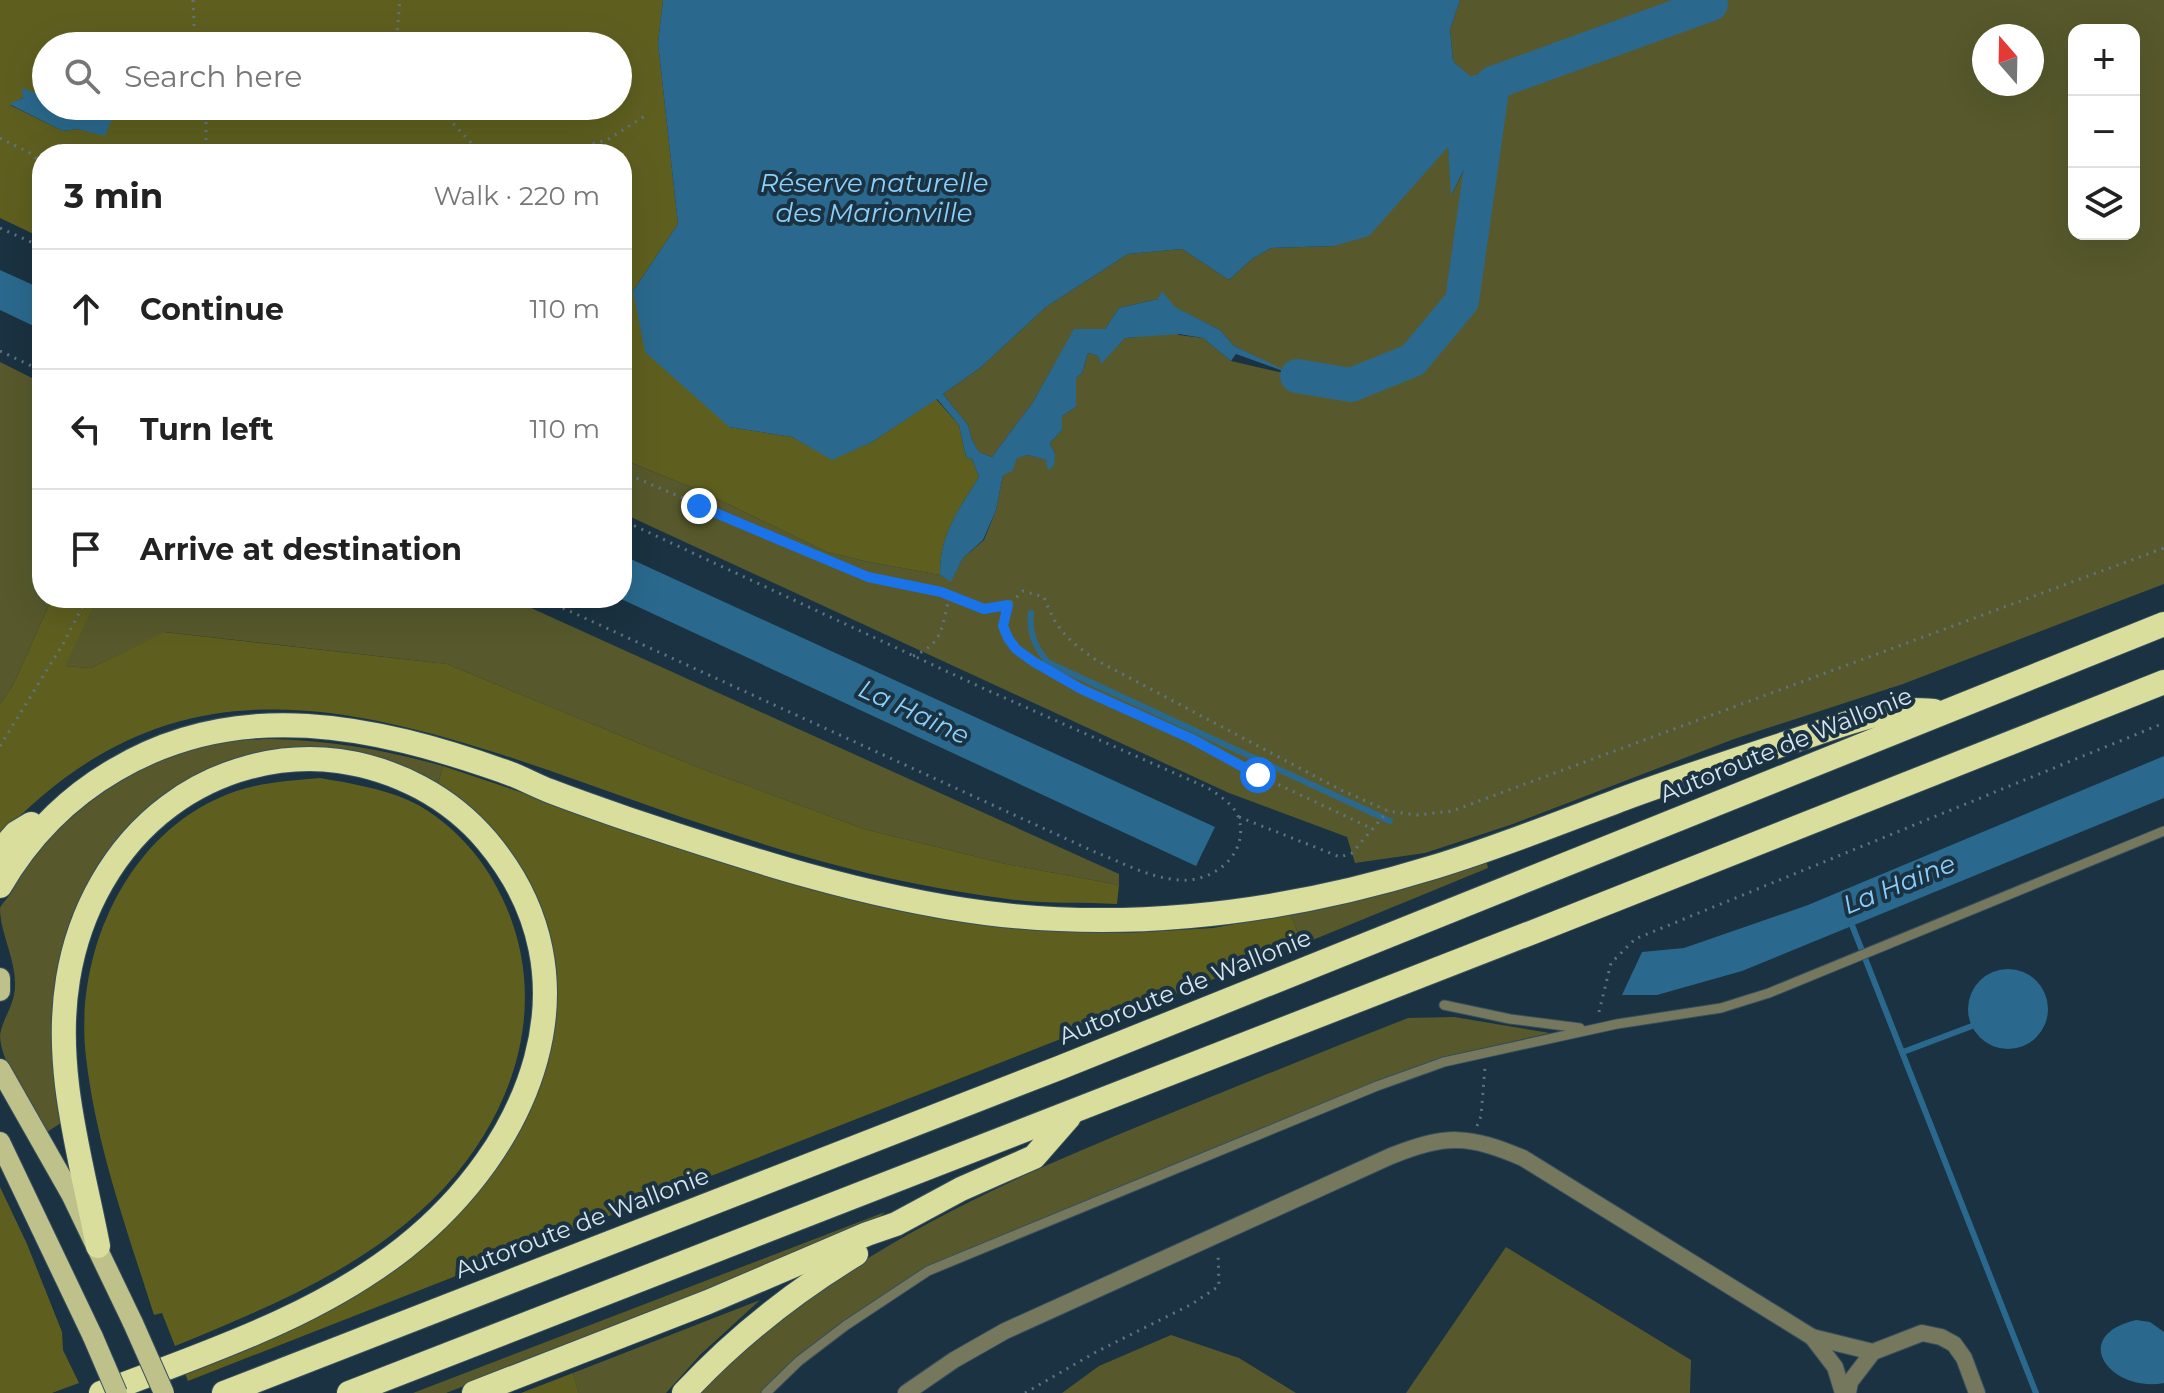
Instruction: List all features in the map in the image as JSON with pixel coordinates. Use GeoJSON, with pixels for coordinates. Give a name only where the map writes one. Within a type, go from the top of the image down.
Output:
{"type":"FeatureCollection","features":[{"type":"Feature","properties":{"kind":"highway","name":"Autoroute de Wallonie"},"geometry":{"type":"LineString","coordinates":[[224,1393],[1059,1068],[2164,624]]}},
{"type":"Feature","properties":{"kind":"highway"},"geometry":{"type":"LineString","coordinates":[[349,1393],[1073,1113],[2164,682]]}},
{"type":"Feature","properties":{"kind":"highway"},"geometry":{"type":"LineString","coordinates":[[0,886],[28,842],[102,777],[166,744],[200,734],[272,724],[376,734],[444,752],[510,773],[546,790],[637,822],[848,886],[968,910],[1034,918],[1087,921],[1182,918],[1244,911],[1381,883],[1439,866],[1678,779],[1896,710],[1948,711]]}},
{"type":"Feature","properties":{"kind":"highway"},"geometry":{"type":"LineString","coordinates":[[98,1246],[68,1096],[64,1015],[70,967],[88,909],[108,870],[132,839],[174,802],[212,780],[258,765],[305,759],[344,762],[389,774],[446,803],[476,827],[519,887],[534,925],[542,963],[543,1015],[534,1069],[518,1111],[500,1144],[475,1179],[445,1211],[378,1267],[272,1326],[101,1393]]}},
{"type":"Feature","properties":{"kind":"highway"},"geometry":{"type":"LineString","coordinates":[[0,851],[16,833],[74,799]]}},
{"type":"Feature","properties":{"kind":"highway"},"geometry":{"type":"LineString","coordinates":[[474,1393],[708,1302],[896,1224],[961,1189],[1034,1157],[1073,1113]]}},
{"type":"Feature","properties":{"kind":"highway"},"geometry":{"type":"LineString","coordinates":[[684,1393],[743,1335],[811,1282],[863,1250],[896,1224]]}},
{"type":"Feature","properties":{"kind":"main road"},"geometry":{"type":"LineString","coordinates":[[0,978],[0,991]]}},
{"type":"Feature","properties":{"kind":"main road"},"geometry":{"type":"LineString","coordinates":[[0,1069],[98,1246],[164,1393]]}},
{"type":"Feature","properties":{"kind":"main road"},"geometry":{"type":"LineString","coordinates":[[0,1142],[117,1393]]}},
{"type":"Feature","properties":{"kind":"street"},"geometry":{"type":"LineString","coordinates":[[906,1393],[954,1360],[1005,1331],[1423,1144],[1445,1139],[1469,1139],[1523,1158],[1812,1337],[1873,1352]]}},
{"type":"Feature","properties":{"kind":"street"},"geometry":{"type":"LineString","coordinates":[[1845,1393],[1873,1352],[1922,1333],[1954,1344],[1964,1358],[1977,1393]]}},
{"type":"Feature","properties":{"kind":"street"},"geometry":{"type":"LineString","coordinates":[[1812,1337],[1835,1367],[1845,1393]]}},
{"type":"Feature","properties":{"kind":"lane"},"geometry":{"type":"LineString","coordinates":[[766,1393],[799,1361],[845,1326],[928,1271],[1377,1086],[1444,1062],[1595,1029],[1721,1008],[1769,993],[2164,831]]}},
{"type":"Feature","properties":{"kind":"lane"},"geometry":{"type":"LineString","coordinates":[[1444,1005],[1548,1025],[1595,1029]]}},
{"type":"Feature","properties":{"kind":"path"},"geometry":{"type":"LineString","coordinates":[[193,0],[194,32]]}},
{"type":"Feature","properties":{"kind":"path"},"geometry":{"type":"LineString","coordinates":[[397,32],[400,0]]}},
{"type":"Feature","properties":{"kind":"path"},"geometry":{"type":"LineString","coordinates":[[592,144],[607,140],[648,114]]}},
{"type":"Feature","properties":{"kind":"path"},"geometry":{"type":"LineString","coordinates":[[206,120],[206,144]]}},
{"type":"Feature","properties":{"kind":"path"},"geometry":{"type":"LineString","coordinates":[[452,120],[472,144]]}},
{"type":"Feature","properties":{"kind":"path"},"geometry":{"type":"LineString","coordinates":[[0,138],[32,155]]}},
{"type":"Feature","properties":{"kind":"path"},"geometry":{"type":"LineString","coordinates":[[0,228],[32,242]]}},
{"type":"Feature","properties":{"kind":"path"},"geometry":{"type":"LineString","coordinates":[[0,351],[32,366]]}},
{"type":"Feature","properties":{"kind":"path"},"geometry":{"type":"LineString","coordinates":[[632,476],[868,577],[950,595],[984,609],[1008,605],[1023,591],[1044,597],[1053,621],[1068,641],[1096,660],[1341,790],[1388,811],[1417,815],[1452,811],[2164,548]]}},
{"type":"Feature","properties":{"kind":"path"},"geometry":{"type":"LineString","coordinates":[[632,525],[913,656],[1208,788],[1228,803],[1239,817],[1340,857],[1352,853],[1388,811]]}},
{"type":"Feature","properties":{"kind":"path"},"geometry":{"type":"LineString","coordinates":[[913,656],[931,648],[936,642],[950,595]]}},
{"type":"Feature","properties":{"kind":"path"},"geometry":{"type":"LineString","coordinates":[[1008,605],[1003,626],[1008,638],[1016,649],[1034,662],[1081,689],[1192,739],[1258,775],[1373,829]]}},
{"type":"Feature","properties":{"kind":"path"},"geometry":{"type":"LineString","coordinates":[[0,746],[82,608]]}},
{"type":"Feature","properties":{"kind":"path"},"geometry":{"type":"LineString","coordinates":[[563,608],[1095,852],[1153,874],[1179,880],[1204,878],[1222,870],[1237,848],[1239,817]]}},
{"type":"Feature","properties":{"kind":"path"},"geometry":{"type":"LineString","coordinates":[[1595,1029],[1611,963],[1635,939],[2164,723]]}},
{"type":"Feature","properties":{"kind":"path"},"geometry":{"type":"LineString","coordinates":[[1469,1139],[1481,1116],[1487,1059],[1501,1049]]}},
{"type":"Feature","properties":{"kind":"path"},"geometry":{"type":"LineString","coordinates":[[1025,1393],[1096,1352],[1192,1304],[1219,1286],[1216,1236]]}},
{"type":"Feature","properties":{"kind":"green space"},"geometry":{"type":"Polygon","coordinates":[[[1460,0],[2164,0],[2164,584],[1903,684],[1734,739],[1513,824],[1425,853],[1355,863],[1347,837],[1229,793],[632,518],[632,463],[703,492],[827,552],[940,575],[951,581],[963,558],[984,540],[996,510],[1003,475],[1017,457],[1028,455],[1047,460],[1055,454],[1050,443],[1062,430],[1062,416],[1076,407],[1076,378],[1082,373],[1088,353],[1098,356],[1101,363],[1125,338],[1138,337],[1160,320],[1179,335],[1203,338],[1231,361],[1292,375],[1234,346],[1220,330],[1158,299],[1119,308],[1105,329],[1074,330],[1033,402],[992,457],[979,452],[968,425],[943,394],[980,368],[1046,307],[1128,254],[1182,249],[1229,280],[1252,259],[1271,248],[1333,246],[1448,146],[1452,194],[1487,124],[1494,73],[1470,77],[1453,61],[1450,30],[1460,0]]]}},
{"type":"Feature","properties":{"kind":"green space"},"geometry":{"type":"Polygon","coordinates":[[[0,362],[32,378],[32,608],[48,608],[14,683],[0,704],[0,362]]]}},
{"type":"Feature","properties":{"kind":"green space"},"geometry":{"type":"Polygon","coordinates":[[[93,608],[531,608],[1119,874],[1119,885],[1006,864],[864,829],[697,767],[447,664],[165,632],[91,668],[64,666],[93,608]]]}},
{"type":"Feature","properties":{"kind":"green space"},"geometry":{"type":"Polygon","coordinates":[[[270,739],[357,747],[443,766],[437,787],[280,752],[117,843],[54,1066],[61,1123],[47,1132],[18,1085],[1,1046],[0,1035],[14,997],[15,983],[2,926],[1,906],[41,848],[106,790],[155,762],[180,752],[225,742],[270,739]]]}},
{"type":"Feature","properties":{"kind":"green space"},"geometry":{"type":"Polygon","coordinates":[[[1486,859],[1488,868],[1303,944],[1290,914],[1486,859]]]}},
{"type":"Feature","properties":{"kind":"green space"},"geometry":{"type":"Polygon","coordinates":[[[1454,1017],[1550,1033],[1443,1057],[921,1271],[835,1327],[777,1375],[761,1393],[701,1393],[753,1342],[828,1284],[915,1230],[961,1206],[1101,1142],[1408,1018],[1454,1017]]]}},
{"type":"Feature","properties":{"kind":"green space"},"geometry":{"type":"Polygon","coordinates":[[[885,1212],[874,1221],[603,1333],[446,1393],[413,1393],[885,1212]]]}},
{"type":"Feature","properties":{"kind":"green space"},"geometry":{"type":"Polygon","coordinates":[[[1506,1247],[1691,1360],[1690,1393],[1406,1393],[1506,1247]]]}},
{"type":"Feature","properties":{"kind":"green space"},"geometry":{"type":"Polygon","coordinates":[[[760,1300],[701,1354],[666,1393],[579,1393],[573,1373],[760,1300]]]}},
{"type":"Feature","properties":{"kind":"green space"},"geometry":{"type":"Polygon","coordinates":[[[1171,1335],[1239,1358],[1296,1393],[1062,1393],[1099,1366],[1171,1335]]]}},
{"type":"Feature","properties":{"kind":"shaded area"},"geometry":{"type":"Polygon","coordinates":[[[0,0],[663,0],[658,43],[678,224],[633,291],[729,427],[792,437],[832,459],[872,442],[936,399],[959,425],[966,457],[972,459],[979,477],[947,535],[940,575],[827,552],[703,492],[632,463],[632,144],[32,144],[32,233],[0,218],[0,0]]]}},
{"type":"Feature","properties":{"kind":"shaded area"},"geometry":{"type":"Polygon","coordinates":[[[48,608],[93,608],[65,666],[91,668],[164,632],[447,664],[697,767],[864,829],[1006,864],[1119,885],[1117,904],[1008,899],[869,873],[754,841],[472,745],[398,725],[328,713],[259,710],[192,718],[127,741],[63,779],[0,836],[0,704],[14,683],[48,608]]]}},
{"type":"Feature","properties":{"kind":"shaded area"},"geometry":{"type":"Polygon","coordinates":[[[443,766],[793,884],[909,913],[1003,927],[1126,933],[1213,928],[1290,914],[1303,944],[188,1381],[184,1371],[363,1290],[527,1110],[549,946],[437,787],[443,766]]]}},
{"type":"Feature","properties":{"kind":"shaded area"},"geometry":{"type":"Polygon","coordinates":[[[320,778],[375,789],[420,806],[455,832],[491,877],[510,917],[521,958],[525,999],[521,1039],[511,1079],[494,1117],[472,1154],[444,1188],[385,1240],[352,1262],[283,1299],[175,1346],[162,1313],[154,1315],[97,1122],[86,1057],[84,1019],[88,980],[112,905],[132,872],[156,842],[186,817],[219,798],[268,784],[320,778]]]}},
{"type":"Feature","properties":{"kind":"shaded area"},"geometry":{"type":"Polygon","coordinates":[[[0,1187],[27,1244],[62,1332],[63,1350],[79,1383],[52,1393],[0,1393],[0,1187]]]}},
{"type":"Feature","properties":{"kind":"shaded area"},"geometry":{"type":"Polygon","coordinates":[[[573,1373],[579,1393],[521,1393],[573,1373]]]}},
{"type":"Feature","properties":{"kind":"water","name":"Réserve naturelle des Marionville"},"geometry":{"type":"Polygon","coordinates":[[[663,0],[1460,0],[1450,30],[1453,61],[1470,76],[1494,72],[1487,122],[1451,196],[1448,147],[1369,236],[1333,246],[1271,248],[1252,259],[1229,280],[1182,249],[1128,254],[1046,307],[980,368],[943,394],[968,425],[979,452],[992,457],[1033,402],[1074,329],[1105,329],[1119,308],[1158,299],[1162,291],[1175,307],[1220,330],[1234,346],[1297,376],[1236,354],[1231,361],[1203,338],[1179,334],[1125,338],[1101,364],[1098,356],[1088,353],[1082,373],[1076,378],[1076,407],[1062,416],[1062,430],[1050,443],[1055,454],[1054,465],[1048,471],[1046,460],[1028,455],[1017,458],[1012,471],[1003,475],[996,510],[983,540],[963,558],[951,582],[940,575],[943,547],[952,523],[979,477],[972,459],[966,457],[959,425],[937,399],[872,442],[832,460],[792,437],[729,427],[645,352],[633,291],[678,224],[658,43],[663,0]]]}},
{"type":"Feature","properties":{"kind":"water"},"geometry":{"type":"Polygon","coordinates":[[[22,88],[32,92],[32,116],[9,104],[23,98],[22,88]]]}},
{"type":"Feature","properties":{"kind":"water"},"geometry":{"type":"Polygon","coordinates":[[[41,120],[112,120],[105,136],[77,129],[63,131],[41,120]]]}},
{"type":"Feature","properties":{"kind":"water"},"geometry":{"type":"Polygon","coordinates":[[[0,270],[32,284],[32,325],[0,310],[0,270]]]}},
{"type":"Feature","properties":{"kind":"water","name":"La Haine"},"geometry":{"type":"Polygon","coordinates":[[[632,560],[1215,827],[1196,866],[632,604],[632,560]]]}},
{"type":"Feature","properties":{"kind":"water","name":"La Haine"},"geometry":{"type":"Polygon","coordinates":[[[2164,756],[2164,798],[1742,971],[1657,995],[1622,995],[1642,952],[1684,948],[1808,905],[2164,756]]]}},
{"type":"Feature","properties":{"kind":"water"},"geometry":{"type":"Polygon","coordinates":[[[2008,969],[2023,972],[2036,981],[2045,994],[2048,1009],[2045,1024],[2036,1037],[2023,1046],[2008,1049],[1993,1046],[1980,1037],[1971,1024],[1968,1009],[1971,994],[1980,981],[1993,972],[2008,969]]]}},
{"type":"Feature","properties":{"kind":"water"},"geometry":{"type":"Polygon","coordinates":[[[2136,1320],[2150,1322],[2164,1332],[2164,1383],[2145,1384],[2127,1380],[2113,1372],[2104,1361],[2101,1350],[2104,1338],[2115,1328],[2136,1320]]]}},
{"type":"Feature","properties":{"kind":"waterway"},"geometry":{"type":"LineString","coordinates":[[1297,376],[1351,385],[1413,360],[1462,301],[1493,83],[1711,4],[1710,0]]}},
{"type":"Feature","properties":{"kind":"waterway"},"geometry":{"type":"LineString","coordinates":[[1031,613],[1034,640],[1049,663],[1390,821]]}},
{"type":"Feature","properties":{"kind":"waterway","name":"La Haine"},"geometry":{"type":"LineString","coordinates":[[1850,920],[2036,1393]]}},
{"type":"Feature","properties":{"kind":"waterway"},"geometry":{"type":"LineString","coordinates":[[1903,1052],[1972,1026]]}},
{"type":"Feature","properties":{"kind":"route"},"geometry":{"type":"LineString","coordinates":[[699,506],[868,577],[941,592],[984,609],[1008,605],[1003,626],[1008,638],[1016,649],[1034,662],[1081,689],[1192,739],[1258,775]]}}]}
